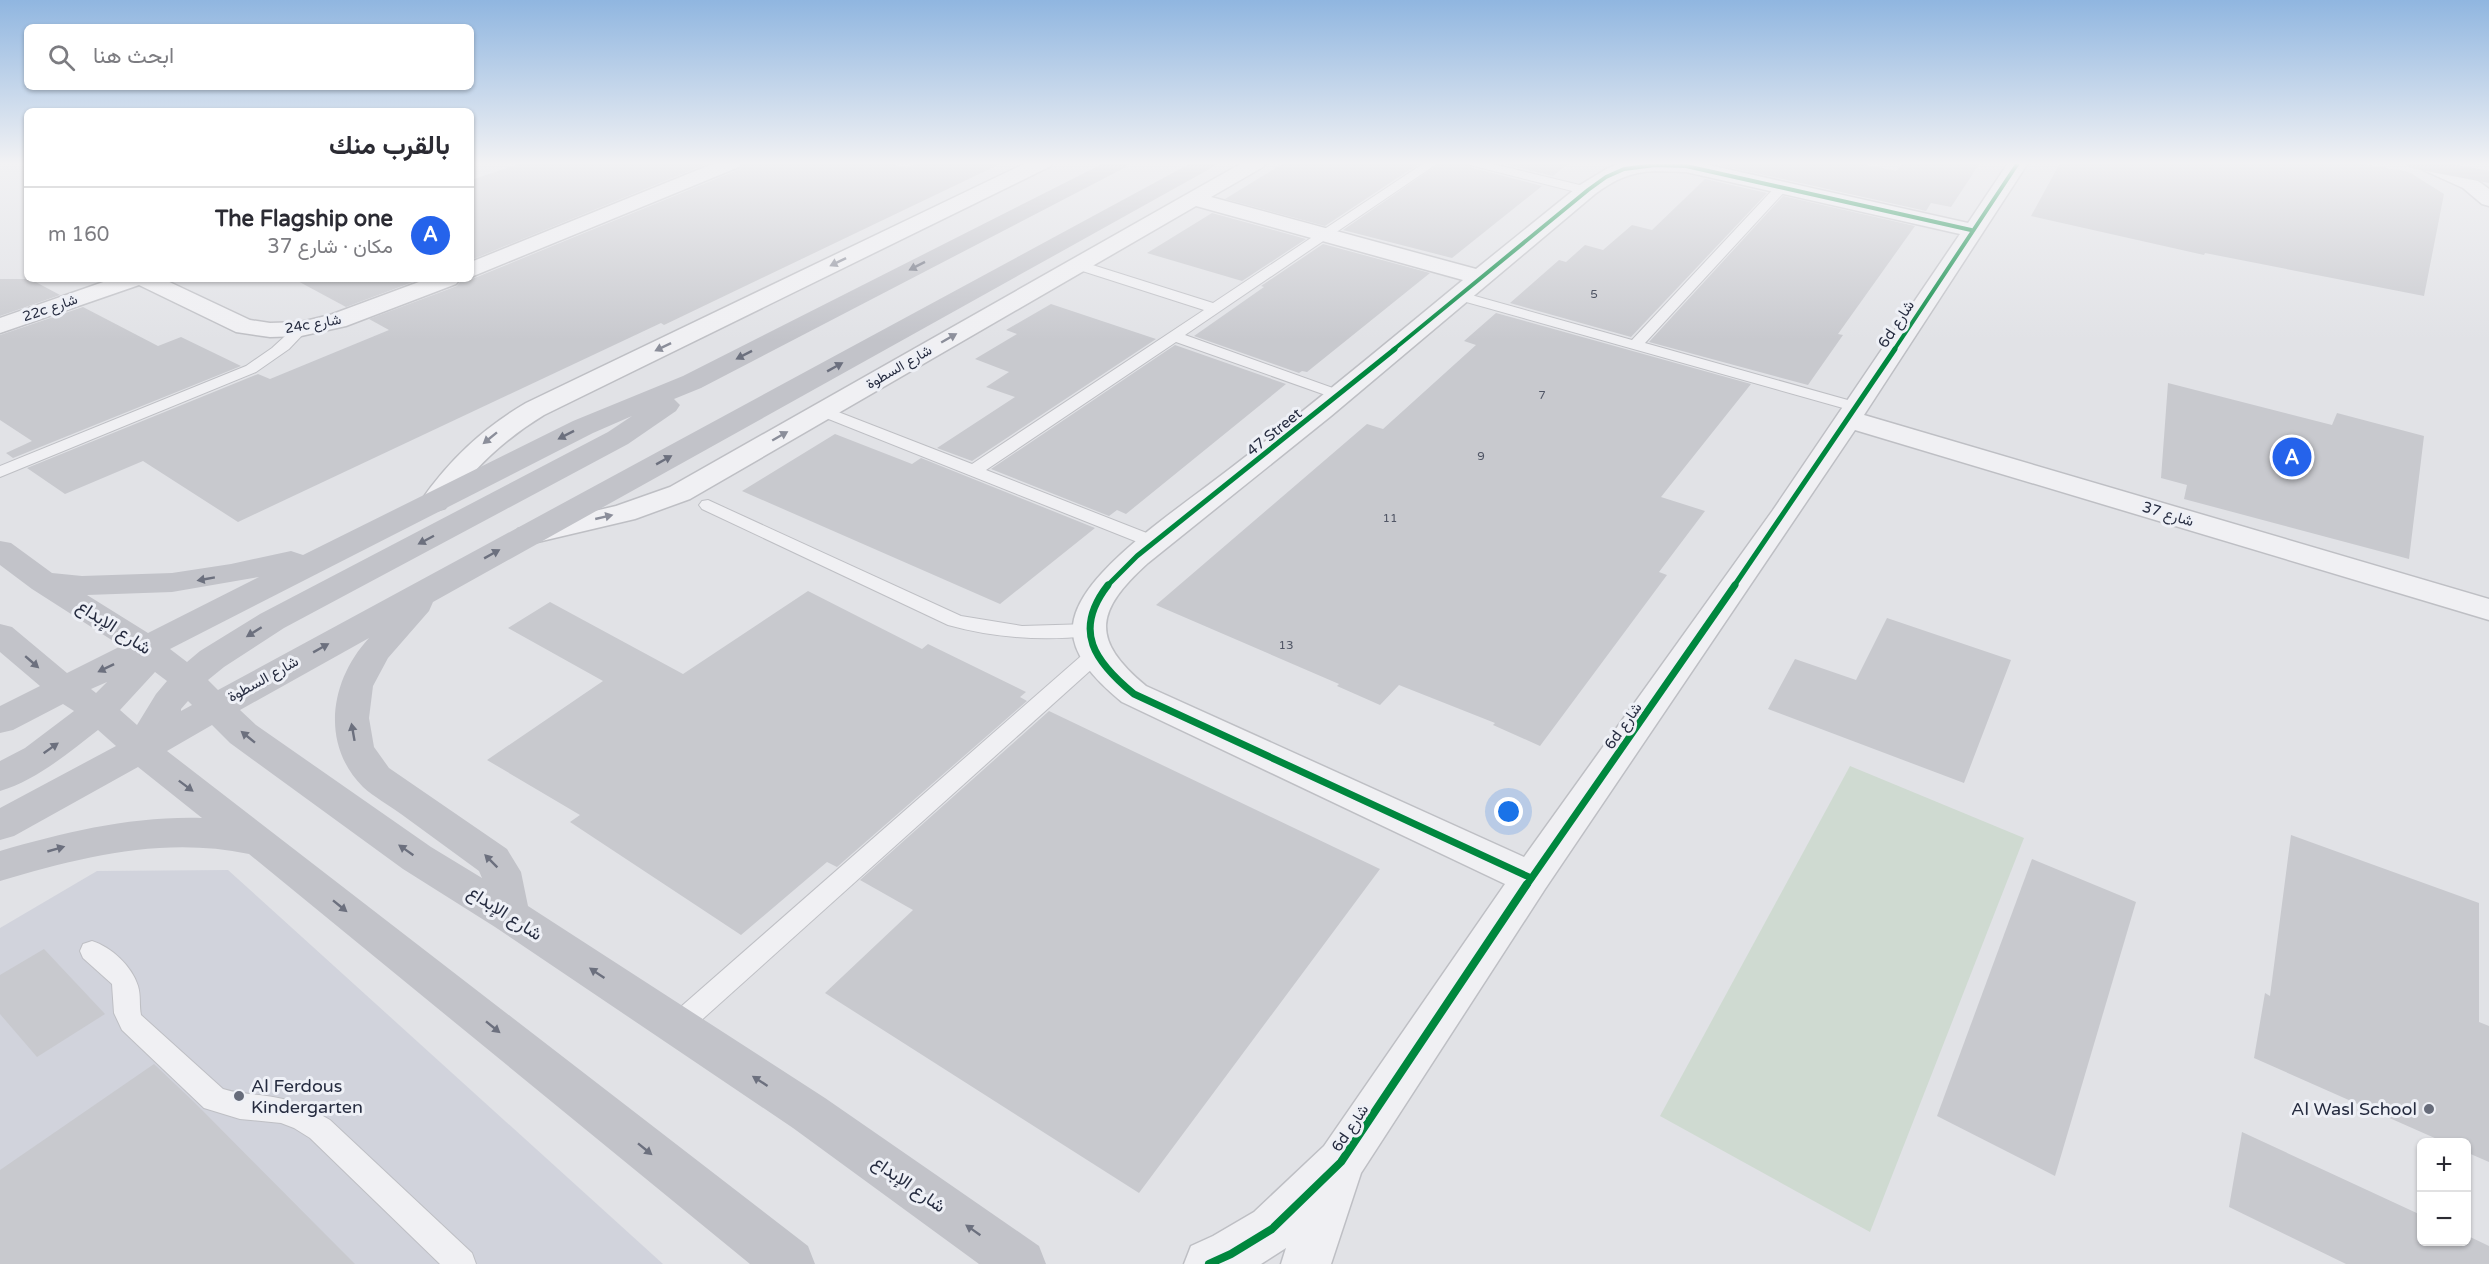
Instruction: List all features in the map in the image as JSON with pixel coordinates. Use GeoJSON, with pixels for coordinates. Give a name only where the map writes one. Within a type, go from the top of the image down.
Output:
{"type":"FeatureCollection","features":[{"type":"Feature","properties":{"kind":"main road"},"geometry":{"type":"LineString","coordinates":[[0,721],[583,427],[692,382],[1004,222]]}},
{"type":"Feature","properties":{"kind":"main road","name":"شارع السطوة"},"geometry":{"type":"LineString","coordinates":[[0,826],[1098,222]]}},
{"type":"Feature","properties":{"kind":"main road"},"geometry":{"type":"LineString","coordinates":[[141,749],[168,702],[187,680],[212,659],[272,621],[618,438],[662,409],[692,382]]}},
{"type":"Feature","properties":{"kind":"main road"},"geometry":{"type":"LineString","coordinates":[[44,582],[86,587],[135,587],[188,582],[245,572],[299,557],[402,519]]}},
{"type":"Feature","properties":{"kind":"main road","name":"شارع الإبداع"},"geometry":{"type":"LineString","coordinates":[[0,550],[44,582],[147,648],[187,680],[243,734],[417,858],[509,915],[809,1113],[1021,1264]]}},
{"type":"Feature","properties":{"kind":"main road"},"geometry":{"type":"LineString","coordinates":[[439,583],[374,653],[356,686],[351,718],[356,750],[376,777],[493,860],[501,872],[509,915]]}},
{"type":"Feature","properties":{"kind":"main road"},"geometry":{"type":"LineString","coordinates":[[0,635],[64,688],[99,711],[170,774],[260,842],[790,1264]]}},
{"type":"Feature","properties":{"kind":"main road"},"geometry":{"type":"LineString","coordinates":[[0,778],[38,757],[99,711],[145,662],[147,648]]}},
{"type":"Feature","properties":{"kind":"main road"},"geometry":{"type":"LineString","coordinates":[[0,866],[74,844],[146,833],[209,833],[260,842]]}},
{"type":"Feature","properties":{"kind":"street"},"geometry":{"type":"LineString","coordinates":[[474,269],[588,222]]}},
{"type":"Feature","properties":{"kind":"street"},"geometry":{"type":"LineString","coordinates":[[435,502],[461,466],[492,435],[535,409],[920,222]]}},
{"type":"Feature","properties":{"kind":"street","name":"شارع السطوة"},"geometry":{"type":"LineString","coordinates":[[527,535],[625,513],[680,493],[1153,222]]}},
{"type":"Feature","properties":{"kind":"street"},"geometry":{"type":"LineString","coordinates":[[1277,222],[1479,277]]}},
{"type":"Feature","properties":{"kind":"street","name":"47 Street"},"geometry":{"type":"LineString","coordinates":[[1092,642],[1093,610],[1103,591],[1156,543],[1549,222]]}},
{"type":"Feature","properties":{"kind":"street","name":"47 Street"},"geometry":{"type":"LineString","coordinates":[[1936,222],[1971,230]]}},
{"type":"Feature","properties":{"kind":"street","name":"6d شارع"},"geometry":{"type":"LineString","coordinates":[[1209,1264],[1232,1254],[1272,1229],[1341,1162],[1531,878],[1778,523],[1977,222]]}},
{"type":"Feature","properties":{"kind":"street","name":"22c شارع"},"geometry":{"type":"LineString","coordinates":[[0,326],[125,282]]}},
{"type":"Feature","properties":{"kind":"street","name":"24c شارع"},"geometry":{"type":"LineString","coordinates":[[151,282],[245,327],[270,330],[301,328],[337,321],[440,282]]}},
{"type":"Feature","properties":{"kind":"street","name":"شارع 37"},"geometry":{"type":"LineString","coordinates":[[1852,413],[2489,610]]}},
{"type":"Feature","properties":{"kind":"street"},"geometry":{"type":"LineString","coordinates":[[1092,642],[1110,675],[1134,694],[1531,878]]}},
{"type":"Feature","properties":{"kind":"street","name":"6d شارع"},"geometry":{"type":"LineString","coordinates":[[1306,1264],[1341,1162]]}},
{"type":"Feature","properties":{"kind":"lane"},"geometry":{"type":"LineString","coordinates":[[974,471],[1344,222]]}},
{"type":"Feature","properties":{"kind":"lane"},"geometry":{"type":"LineString","coordinates":[[1635,345],[1749,222]]}},
{"type":"Feature","properties":{"kind":"lane"},"geometry":{"type":"LineString","coordinates":[[1078,265],[1213,308]]}},
{"type":"Feature","properties":{"kind":"lane"},"geometry":{"type":"LineString","coordinates":[[1457,295],[1635,345],[1852,413]]}},
{"type":"Feature","properties":{"kind":"lane"},"geometry":{"type":"LineString","coordinates":[[0,472],[251,369],[290,342],[301,328]]}},
{"type":"Feature","properties":{"kind":"lane"},"geometry":{"type":"LineString","coordinates":[[1174,336],[1340,394]]}},
{"type":"Feature","properties":{"kind":"lane"},"geometry":{"type":"LineString","coordinates":[[822,411],[1156,543]]}},
{"type":"Feature","properties":{"kind":"lane"},"geometry":{"type":"LineString","coordinates":[[708,505],[955,621],[986,629],[1092,642]]}},
{"type":"Feature","properties":{"kind":"lane"},"geometry":{"type":"LineString","coordinates":[[677,1026],[1092,642]]}},
{"type":"Feature","properties":{"kind":"lane"},"geometry":{"type":"LineString","coordinates":[[92,951],[122,978],[125,985],[126,1013],[131,1022],[214,1099],[240,1107],[281,1111],[302,1118],[320,1129],[461,1264]]}},
{"type":"Feature","properties":{"kind":"shaded area"},"geometry":{"type":"Polygon","coordinates":[[[1850,766],[2024,838],[1870,1232],[1660,1116],[1850,766]]]}},
{"type":"Feature","properties":{"kind":"shaded area","name":"Al Ferdous Kindergarten"},"geometry":{"type":"Polygon","coordinates":[[[228,870],[663,1264],[0,1264],[0,928],[97,871],[228,870]]]}},
{"type":"Feature","properties":{"kind":"building"},"geometry":{"type":"Polygon","coordinates":[[[474,222],[564,222],[474,259],[474,222]]]}},
{"type":"Feature","properties":{"kind":"building"},"geometry":{"type":"Polygon","coordinates":[[[611,222],[879,222],[664,325],[661,323],[238,522],[143,461],[65,494],[27,468],[258,374],[270,379],[389,330],[369,319],[457,286],[460,282],[474,282],[474,278],[611,222]]]}},
{"type":"Feature","properties":{"kind":"building"},"geometry":{"type":"Polygon","coordinates":[[[1197,222],[1244,222],[1306,239],[1242,281],[1147,253],[1197,222]]]}},
{"type":"Feature","properties":{"kind":"building"},"geometry":{"type":"Polygon","coordinates":[[[1310,222],[1331,222],[1325,226],[1310,222]]]}},
{"type":"Feature","properties":{"kind":"building"},"geometry":{"type":"Polygon","coordinates":[[[1355,222],[1497,222],[1452,258],[1343,230],[1355,222]]]}},
{"type":"Feature","properties":{"kind":"building"},"geometry":{"type":"Polygon","coordinates":[[[1660,222],[1740,222],[1631,337],[1510,303],[1559,260],[1566,262],[1585,245],[1603,250],[1632,225],[1652,230],[1660,222]]]}},
{"type":"Feature","properties":{"kind":"building"},"geometry":{"type":"Polygon","coordinates":[[[1759,222],[1897,222],[1915,226],[1838,334],[1843,335],[1808,385],[1649,342],[1759,222]]]}},
{"type":"Feature","properties":{"kind":"building"},"geometry":{"type":"Polygon","coordinates":[[[2058,222],[2439,222],[2424,296],[2205,253],[2204,255],[2058,222]]]}},
{"type":"Feature","properties":{"kind":"building"},"geometry":{"type":"Polygon","coordinates":[[[1323,244],[1430,273],[1307,372],[1299,373],[1194,336],[1264,287],[1261,286],[1323,244]]]}},
{"type":"Feature","properties":{"kind":"building"},"geometry":{"type":"Polygon","coordinates":[[[0,279],[24,279],[24,282],[36,282],[60,295],[0,316],[0,279]]]}},
{"type":"Feature","properties":{"kind":"building"},"geometry":{"type":"Polygon","coordinates":[[[300,282],[413,282],[346,307],[300,282]]]}},
{"type":"Feature","properties":{"kind":"building"},"geometry":{"type":"Polygon","coordinates":[[[1051,304],[1156,339],[972,461],[937,448],[1015,397],[986,387],[1009,372],[975,359],[1017,334],[1006,330],[1051,304]]]}},
{"type":"Feature","properties":{"kind":"building"},"geometry":{"type":"Polygon","coordinates":[[[83,307],[158,346],[181,337],[241,366],[13,458],[6,453],[32,441],[0,420],[0,335],[83,307]]]}},
{"type":"Feature","properties":{"kind":"building"},"geometry":{"type":"Polygon","coordinates":[[[1496,313],[1751,384],[1661,497],[1705,511],[1659,572],[1667,575],[1540,746],[1493,725],[1495,723],[1399,685],[1380,705],[1337,686],[1339,684],[1156,605],[1367,424],[1383,429],[1476,345],[1464,341],[1496,313]]]}},
{"type":"Feature","properties":{"kind":"building"},"geometry":{"type":"Polygon","coordinates":[[[1175,345],[1286,384],[1126,514],[1117,510],[1109,516],[991,469],[1175,345]]]}},
{"type":"Feature","properties":{"kind":"building"},"geometry":{"type":"Polygon","coordinates":[[[2168,383],[2332,425],[2337,413],[2424,436],[2409,559],[2184,499],[2187,485],[2161,478],[2168,383]]]}},
{"type":"Feature","properties":{"kind":"building"},"geometry":{"type":"Polygon","coordinates":[[[835,434],[912,464],[921,458],[1095,528],[1000,604],[742,491],[835,434]]]}},
{"type":"Feature","properties":{"kind":"building"},"geometry":{"type":"Polygon","coordinates":[[[808,591],[922,649],[928,644],[1026,692],[1020,697],[1027,701],[837,867],[827,862],[741,935],[570,822],[580,815],[487,760],[603,681],[508,628],[550,602],[683,674],[808,591]]]}},
{"type":"Feature","properties":{"kind":"building"},"geometry":{"type":"Polygon","coordinates":[[[1887,618],[2011,660],[1964,783],[1768,709],[1795,659],[1856,680],[1887,618]]]}},
{"type":"Feature","properties":{"kind":"building"},"geometry":{"type":"Polygon","coordinates":[[[1049,711],[1380,869],[1139,1193],[825,993],[913,910],[860,880],[1049,711]]]}},
{"type":"Feature","properties":{"kind":"building"},"geometry":{"type":"Polygon","coordinates":[[[2291,835],[2479,903],[2479,1022],[2489,1026],[2489,1162],[2471,1154],[2471,1138],[2435,1138],[2254,1058],[2265,993],[2270,996],[2291,835]]]}},
{"type":"Feature","properties":{"kind":"building"},"geometry":{"type":"Polygon","coordinates":[[[2032,859],[2136,902],[2055,1176],[1937,1116],[2032,859]]]}},
{"type":"Feature","properties":{"kind":"building"},"geometry":{"type":"Polygon","coordinates":[[[44,949],[105,1014],[37,1057],[0,1014],[0,975],[44,949]]]}},
{"type":"Feature","properties":{"kind":"building"},"geometry":{"type":"Polygon","coordinates":[[[154,1064],[355,1264],[0,1264],[0,1170],[154,1064]]]}},
{"type":"Feature","properties":{"kind":"building"},"geometry":{"type":"Polygon","coordinates":[[[2242,1132],[2417,1213],[2417,1246],[2471,1246],[2471,1237],[2489,1246],[2489,1264],[2346,1264],[2229,1207],[2242,1132]]]}},
{"type":"Feature","properties":{"kind":"cycle path"},"geometry":{"type":"LineString","coordinates":[[1531,878],[1134,694],[1105,667],[1092,646],[1089,634],[1094,607],[1101,594],[1137,556],[1343,393],[1548,222]]}},
{"type":"Feature","properties":{"kind":"cycle path"},"geometry":{"type":"LineString","coordinates":[[1935,222],[1971,230]]}},
{"type":"Feature","properties":{"kind":"cycle path"},"geometry":{"type":"LineString","coordinates":[[1209,1264],[1231,1254],[1272,1229],[1341,1162],[1531,878],[1785,514],[1979,222]]}},
{"type":"Feature","properties":{"kind":"place","name":"The Flagship one"},"geometry":{"type":"Point","coordinates":[2292,457]}},
{"type":"Feature","properties":{"kind":"place","name":"Al Ferdous Kindergarten"},"geometry":{"type":"Point","coordinates":[239,1096]}},
{"type":"Feature","properties":{"kind":"place","name":"Al Wasl School"},"geometry":{"type":"Point","coordinates":[2429,1109]}}]}
